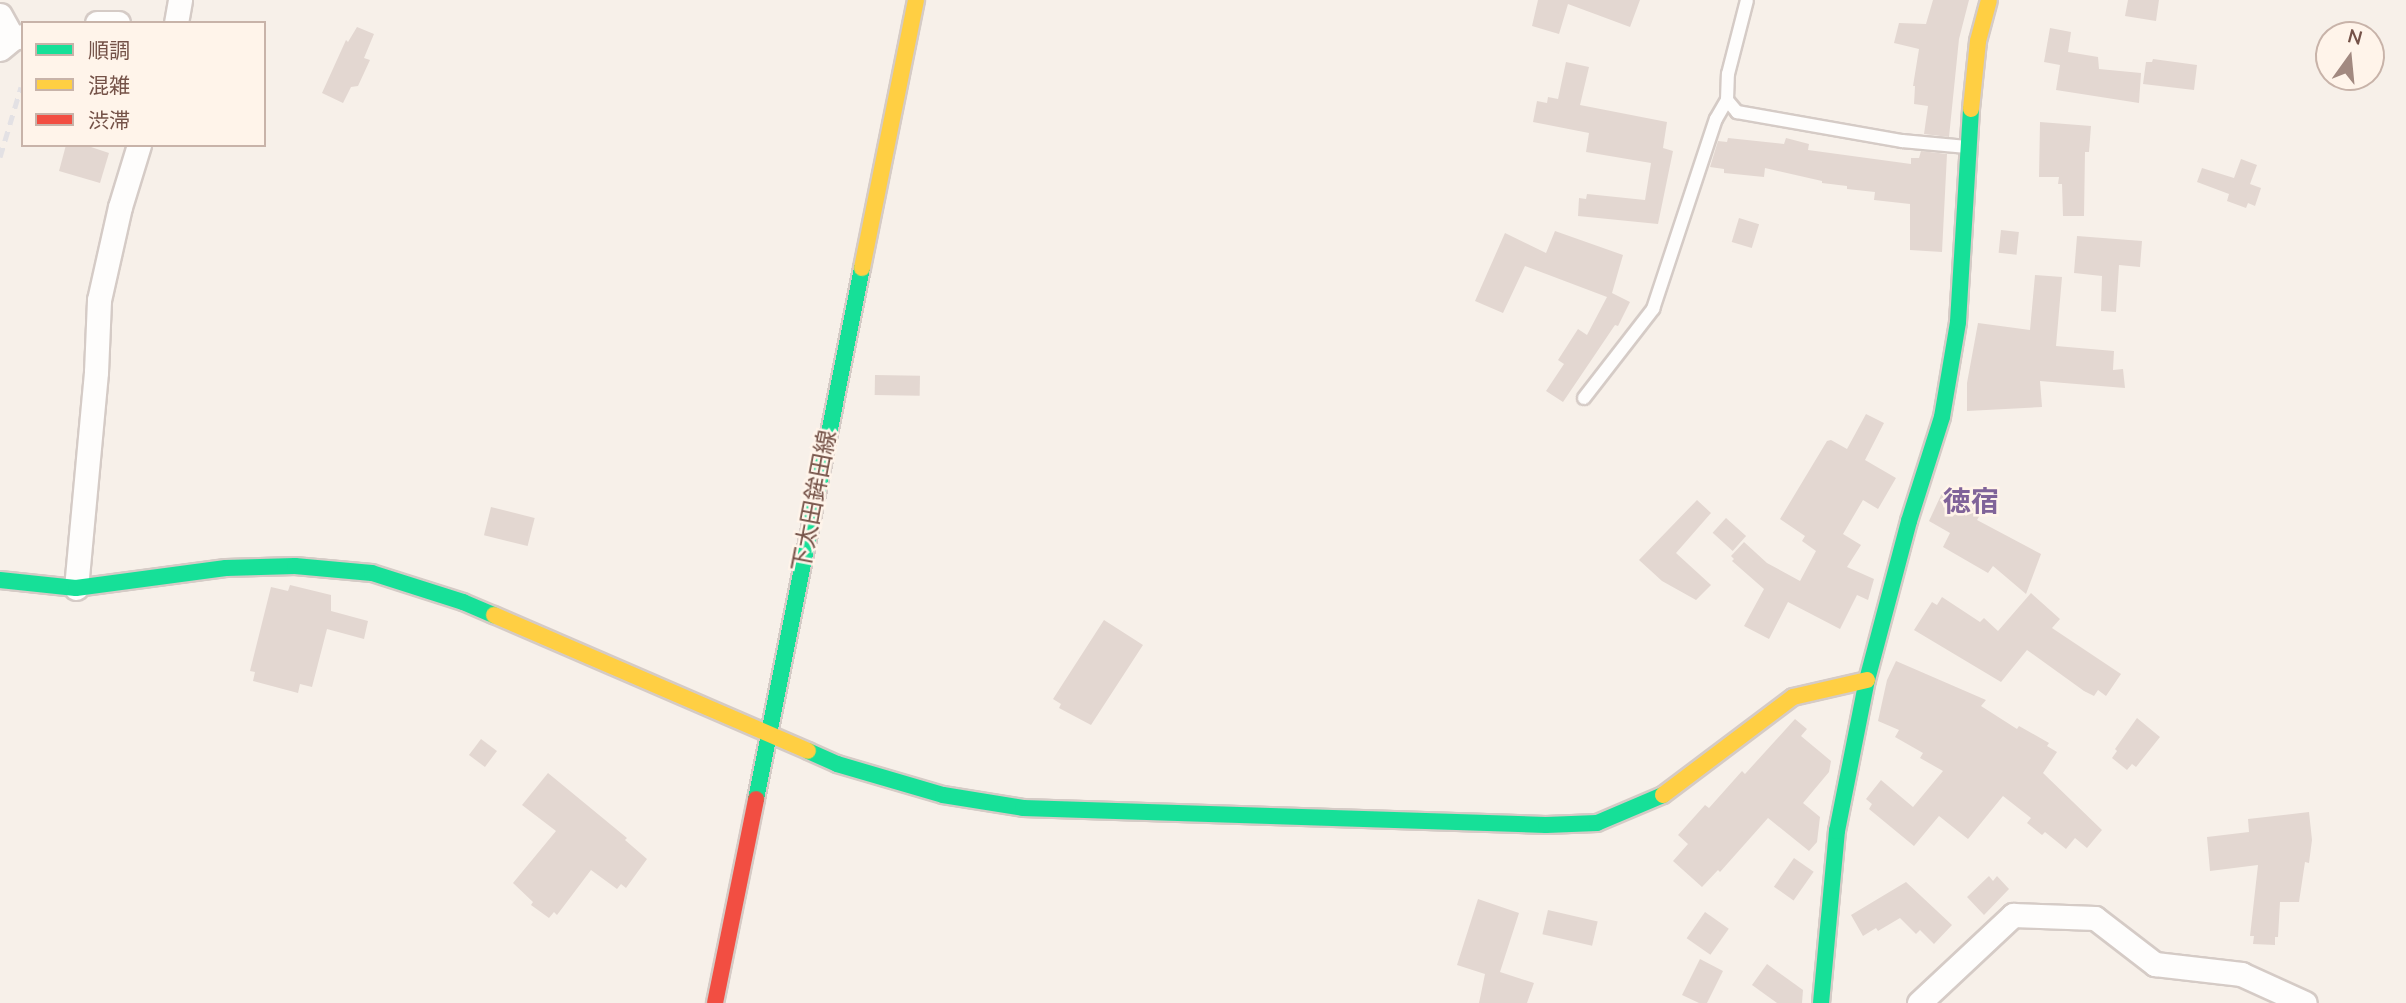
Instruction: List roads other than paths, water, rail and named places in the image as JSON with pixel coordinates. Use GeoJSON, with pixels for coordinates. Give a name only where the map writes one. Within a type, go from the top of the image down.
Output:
{"type":"FeatureCollection","features":[{"type":"Feature","properties":{"kind":"street"},"geometry":{"type":"LineString","coordinates":[[176,21],[180,0]]}},
{"type":"Feature","properties":{"kind":"street","name":"下太田鉾田線"},"geometry":{"type":"LineString","coordinates":[[715,1003],[916,0]]}},
{"type":"Feature","properties":{"kind":"street"},"geometry":{"type":"LineString","coordinates":[[1821,1003],[1837,831],[1867,680],[1909,520],[1942,417],[1958,322],[1968,147],[1978,41],[1989,0]]}},
{"type":"Feature","properties":{"kind":"street"},"geometry":{"type":"LineString","coordinates":[[0,15],[12,41]]}},
{"type":"Feature","properties":{"kind":"street"},"geometry":{"type":"LineString","coordinates":[[76,588],[96,372],[99,300],[120,207],[138,147]]}},
{"type":"Feature","properties":{"kind":"street"},"geometry":{"type":"LineString","coordinates":[[0,580],[31,586],[76,588],[226,568],[295,566],[372,573],[463,602],[837,764],[892,783],[943,796],[1023,808],[1160,815],[1559,825],[1597,823],[1659,798],[1793,697],[1867,680]]}},
{"type":"Feature","properties":{"kind":"street"},"geometry":{"type":"LineString","coordinates":[[1919,1003],[2013,915],[2095,918],[2155,964],[2241,974],[2305,1003]]}},
{"type":"Feature","properties":{"kind":"lane"},"geometry":{"type":"LineString","coordinates":[[1584,398],[1653,309],[1716,119],[1727,100],[1728,74],[1746,0]]}},
{"type":"Feature","properties":{"kind":"lane"},"geometry":{"type":"LineString","coordinates":[[1727,100],[1737,112],[1902,141],[1968,147]]}},
{"type":"Feature","properties":{"kind":"railway"},"geometry":{"type":"LineString","coordinates":[[0,157],[21,87]]}},
{"type":"Feature","properties":{"kind":"district","name":"徳宿"},"geometry":{"type":"Point","coordinates":[1971,502]}}]}
